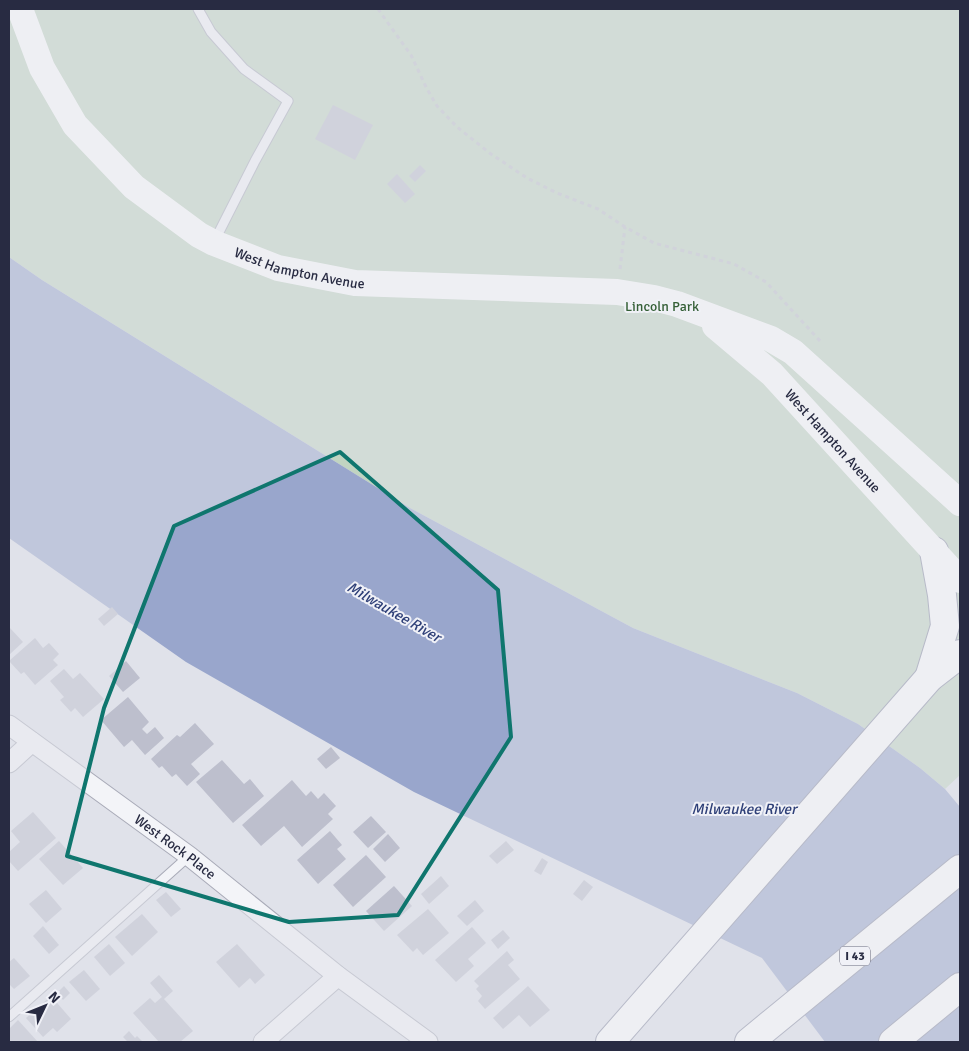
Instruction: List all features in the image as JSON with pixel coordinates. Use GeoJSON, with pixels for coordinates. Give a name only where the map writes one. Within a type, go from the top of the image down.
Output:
{"type":"FeatureCollection","features":[{"type":"Feature","properties":{"kind":"highway"},"geometry":{"type":"LineString","coordinates":[[923,686],[945,626],[942,595],[934,551]]}},
{"type":"Feature","properties":{"kind":"highway"},"geometry":{"type":"LineString","coordinates":[[610,1042],[923,686],[960,654]]}},
{"type":"Feature","properties":{"kind":"highway","name":"I 43"},"geometry":{"type":"LineString","coordinates":[[749,1042],[960,869]]}},
{"type":"Feature","properties":{"kind":"highway"},"geometry":{"type":"LineString","coordinates":[[893,1042],[960,988]]}},
{"type":"Feature","properties":{"kind":"main road","name":"West Hampton Avenue"},"geometry":{"type":"LineString","coordinates":[[20,9],[42,68],[75,125],[134,187],[199,235],[214,243],[278,268],[356,284],[617,292],[654,298],[697,312],[771,339],[792,352],[960,503]]}},
{"type":"Feature","properties":{"kind":"main road","name":"West Hampton Avenue"},"geometry":{"type":"LineString","coordinates":[[697,312],[772,374],[960,580]]}},
{"type":"Feature","properties":{"kind":"street","name":"West Rock Place"},"geometry":{"type":"LineString","coordinates":[[9,725],[188,856],[338,976],[428,1042]]}},
{"type":"Feature","properties":{"kind":"street"},"geometry":{"type":"LineString","coordinates":[[9,763],[32,742]]}},
{"type":"Feature","properties":{"kind":"street"},"geometry":{"type":"LineString","coordinates":[[263,1042],[338,976]]}},
{"type":"Feature","properties":{"kind":"lane"},"geometry":{"type":"LineString","coordinates":[[198,9],[211,32],[244,69],[288,101],[255,161],[214,243]]}},
{"type":"Feature","properties":{"kind":"lane"},"geometry":{"type":"LineString","coordinates":[[9,1017],[188,856]]}},
{"type":"Feature","properties":{"kind":"path"},"geometry":{"type":"LineString","coordinates":[[378,9],[411,54],[437,106],[457,127],[491,154],[527,178],[598,209],[654,243],[734,264],[758,277],[766,282],[822,343]]}},
{"type":"Feature","properties":{"kind":"path"},"geometry":{"type":"LineString","coordinates":[[617,292],[625,227]]}},
{"type":"Feature","properties":{"kind":"highlighted area"},"geometry":{"type":"Polygon","coordinates":[[[340,452],[498,590],[511,737],[398,915],[289,922],[67,856],[104,708],[174,526],[340,452]]]}},
{"type":"Feature","properties":{"kind":"green space","name":"Lincoln Park"},"geometry":{"type":"Polygon","coordinates":[[[9,9],[960,9],[960,775],[945,789],[920,768],[858,724],[797,693],[633,628],[410,508],[42,280],[9,257],[9,9]]]}},
{"type":"Feature","properties":{"kind":"water","name":"Milwaukee River"},"geometry":{"type":"Polygon","coordinates":[[[9,257],[42,280],[410,508],[633,628],[797,693],[858,724],[920,768],[945,789],[960,807],[960,1042],[825,1042],[762,958],[414,792],[186,662],[9,538],[9,257]]]}},
{"type":"Feature","properties":{"kind":"building"},"geometry":{"type":"Polygon","coordinates":[[[333,105],[373,125],[355,160],[315,139],[333,105]]]}},
{"type":"Feature","properties":{"kind":"building"},"geometry":{"type":"Polygon","coordinates":[[[420,165],[426,171],[415,182],[409,176],[420,165]]]}},
{"type":"Feature","properties":{"kind":"building"},"geometry":{"type":"Polygon","coordinates":[[[397,174],[415,194],[405,203],[387,184],[397,174]]]}},
{"type":"Feature","properties":{"kind":"building"},"geometry":{"type":"Polygon","coordinates":[[[112,607],[118,614],[104,626],[98,619],[112,607]]]}},
{"type":"Feature","properties":{"kind":"building"},"geometry":{"type":"Polygon","coordinates":[[[9,629],[23,642],[9,655],[9,629]]]}},
{"type":"Feature","properties":{"kind":"building"},"geometry":{"type":"Polygon","coordinates":[[[35,638],[43,648],[49,643],[59,654],[53,660],[58,665],[35,685],[24,672],[21,674],[9,661],[35,638]]]}},
{"type":"Feature","properties":{"kind":"building"},"geometry":{"type":"Polygon","coordinates":[[[126,661],[140,678],[123,692],[109,676],[126,661]]]}},
{"type":"Feature","properties":{"kind":"building"},"geometry":{"type":"Polygon","coordinates":[[[64,669],[73,679],[80,673],[104,699],[83,717],[75,708],[71,712],[60,700],[64,697],[50,681],[64,669]]]}},
{"type":"Feature","properties":{"kind":"building"},"geometry":{"type":"Polygon","coordinates":[[[128,697],[149,722],[142,729],[147,734],[155,727],[164,738],[145,755],[132,740],[124,747],[101,720],[128,697]]]}},
{"type":"Feature","properties":{"kind":"building"},"geometry":{"type":"Polygon","coordinates":[[[195,723],[214,744],[191,764],[200,774],[187,786],[176,774],[172,777],[162,766],[159,768],[151,759],[177,735],[180,737],[195,723]]]}},
{"type":"Feature","properties":{"kind":"building"},"geometry":{"type":"Polygon","coordinates":[[[331,747],[340,758],[326,769],[317,759],[331,747]]]}},
{"type":"Feature","properties":{"kind":"building"},"geometry":{"type":"Polygon","coordinates":[[[222,760],[244,784],[250,779],[264,796],[233,823],[196,782],[222,760]]]}},
{"type":"Feature","properties":{"kind":"building"},"geometry":{"type":"Polygon","coordinates":[[[292,780],[306,796],[311,791],[318,799],[324,793],[336,806],[328,814],[333,819],[302,847],[284,826],[261,846],[242,825],[292,780]]]}},
{"type":"Feature","properties":{"kind":"building"},"geometry":{"type":"Polygon","coordinates":[[[33,812],[56,838],[18,871],[9,861],[9,852],[20,842],[11,831],[33,812]]]}},
{"type":"Feature","properties":{"kind":"building"},"geometry":{"type":"Polygon","coordinates":[[[371,816],[386,832],[368,848],[353,832],[371,816]]]}},
{"type":"Feature","properties":{"kind":"building"},"geometry":{"type":"Polygon","coordinates":[[[330,831],[342,845],[337,849],[346,859],[318,884],[297,860],[330,831]]]}},
{"type":"Feature","properties":{"kind":"building"},"geometry":{"type":"Polygon","coordinates":[[[388,834],[400,848],[385,862],[373,849],[388,834]]]}},
{"type":"Feature","properties":{"kind":"building"},"geometry":{"type":"Polygon","coordinates":[[[59,841],[83,868],[63,885],[39,859],[59,841]]]}},
{"type":"Feature","properties":{"kind":"building"},"geometry":{"type":"Polygon","coordinates":[[[506,841],[514,850],[497,864],[489,856],[506,841]]]}},
{"type":"Feature","properties":{"kind":"building"},"geometry":{"type":"Polygon","coordinates":[[[366,855],[386,877],[353,907],[333,885],[366,855]]]}},
{"type":"Feature","properties":{"kind":"building"},"geometry":{"type":"Polygon","coordinates":[[[542,858],[548,862],[541,875],[534,871],[542,858]]]}},
{"type":"Feature","properties":{"kind":"building"},"geometry":{"type":"Polygon","coordinates":[[[441,876],[449,886],[429,904],[421,894],[441,876]]]}},
{"type":"Feature","properties":{"kind":"building"},"geometry":{"type":"Polygon","coordinates":[[[584,880],[593,887],[582,901],[573,894],[584,880]]]}},
{"type":"Feature","properties":{"kind":"building"},"geometry":{"type":"Polygon","coordinates":[[[394,886],[412,906],[384,931],[366,911],[394,886]]]}},
{"type":"Feature","properties":{"kind":"building"},"geometry":{"type":"Polygon","coordinates":[[[46,890],[62,909],[46,923],[29,904],[46,890]]]}},
{"type":"Feature","properties":{"kind":"building"},"geometry":{"type":"Polygon","coordinates":[[[166,892],[181,909],[171,917],[156,900],[166,892]]]}},
{"type":"Feature","properties":{"kind":"building"},"geometry":{"type":"Polygon","coordinates":[[[475,900],[484,911],[467,926],[457,916],[475,900]]]}},
{"type":"Feature","properties":{"kind":"building"},"geometry":{"type":"Polygon","coordinates":[[[428,909],[449,933],[423,955],[417,948],[413,952],[397,935],[428,909]]]}},
{"type":"Feature","properties":{"kind":"building"},"geometry":{"type":"Polygon","coordinates":[[[142,914],[158,932],[132,956],[115,937],[142,914]]]}},
{"type":"Feature","properties":{"kind":"building"},"geometry":{"type":"Polygon","coordinates":[[[43,926],[59,945],[49,954],[33,936],[43,926]]]}},
{"type":"Feature","properties":{"kind":"building"},"geometry":{"type":"Polygon","coordinates":[[[472,927],[486,943],[468,959],[474,966],[456,982],[435,960],[472,927]]]}},
{"type":"Feature","properties":{"kind":"building"},"geometry":{"type":"Polygon","coordinates":[[[503,930],[510,938],[498,949],[491,940],[503,930]]]}},
{"type":"Feature","properties":{"kind":"building"},"geometry":{"type":"Polygon","coordinates":[[[109,944],[125,963],[110,976],[94,957],[109,944]]]}},
{"type":"Feature","properties":{"kind":"building"},"geometry":{"type":"Polygon","coordinates":[[[237,944],[265,975],[255,984],[250,978],[239,988],[216,962],[237,944]]]}},
{"type":"Feature","properties":{"kind":"building"},"geometry":{"type":"Polygon","coordinates":[[[507,951],[514,960],[508,965],[520,979],[485,1009],[478,1001],[482,996],[476,989],[479,986],[474,981],[507,951]]]}},
{"type":"Feature","properties":{"kind":"building"},"geometry":{"type":"Polygon","coordinates":[[[14,958],[30,976],[14,989],[9,984],[9,962],[14,958]]]}},
{"type":"Feature","properties":{"kind":"building"},"geometry":{"type":"Polygon","coordinates":[[[84,970],[100,989],[86,1001],[69,982],[84,970]]]}},
{"type":"Feature","properties":{"kind":"building"},"geometry":{"type":"Polygon","coordinates":[[[159,975],[173,991],[164,999],[193,1031],[180,1042],[159,1042],[133,1013],[150,998],[155,1003],[162,997],[150,983],[159,975]]]}},
{"type":"Feature","properties":{"kind":"building"},"geometry":{"type":"Polygon","coordinates":[[[64,986],[70,993],[63,1000],[57,993],[64,986]]]}},
{"type":"Feature","properties":{"kind":"building"},"geometry":{"type":"Polygon","coordinates":[[[528,986],[550,1010],[530,1027],[519,1015],[503,1029],[493,1018],[528,986]]]}},
{"type":"Feature","properties":{"kind":"building"},"geometry":{"type":"Polygon","coordinates":[[[51,996],[71,1019],[57,1032],[53,1028],[43,1037],[26,1018],[51,996]]]}},
{"type":"Feature","properties":{"kind":"building"},"geometry":{"type":"Polygon","coordinates":[[[18,1020],[38,1042],[9,1042],[9,1029],[18,1020]]]}},
{"type":"Feature","properties":{"kind":"building"},"geometry":{"type":"Polygon","coordinates":[[[129,1031],[135,1038],[137,1036],[143,1042],[128,1042],[123,1037],[129,1031]]]}}]}
